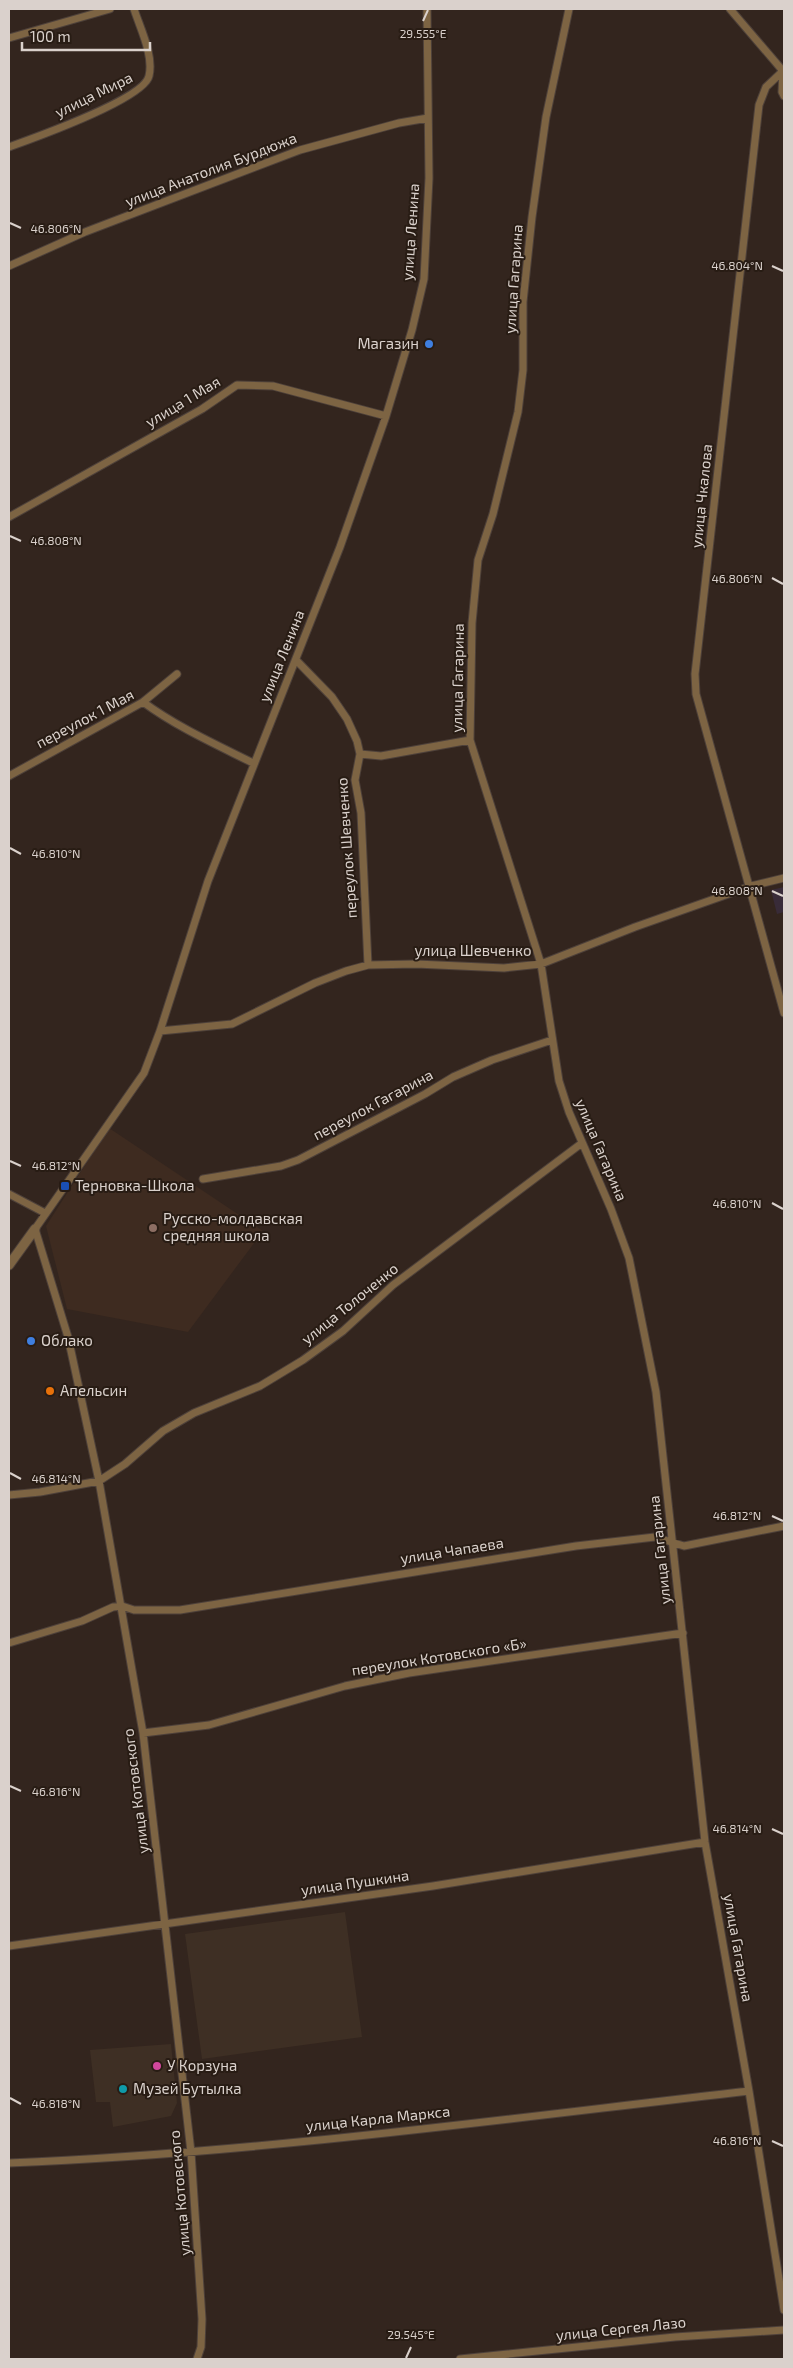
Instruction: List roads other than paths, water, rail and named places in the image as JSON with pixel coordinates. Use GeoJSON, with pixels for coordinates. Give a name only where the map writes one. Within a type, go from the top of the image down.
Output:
{"type":"FeatureCollection","features":[{"type":"Feature","properties":{"kind":"street"},"geometry":{"type":"LineString","coordinates":[[9,38],[110,9]]}},
{"type":"Feature","properties":{"kind":"street","name":"улица Мира"},"geometry":{"type":"LineString","coordinates":[[9,147],[106,107],[142,89],[149,78],[150,70],[134,9]]}},
{"type":"Feature","properties":{"kind":"street","name":"улица Ленина"},"geometry":{"type":"LineString","coordinates":[[9,1265],[144,1073],[160,1031],[208,881],[253,762],[296,660],[340,547],[386,416],[412,330],[424,279],[429,178],[427,9]]}},
{"type":"Feature","properties":{"kind":"street","name":"улица Гагарина"},"geometry":{"type":"LineString","coordinates":[[569,9],[546,117],[532,217],[523,302],[523,370],[518,412],[492,514],[478,560],[472,623],[470,740],[541,964],[559,1081],[629,1258],[656,1392],[704,1842],[749,2091],[784,2310]]}},
{"type":"Feature","properties":{"kind":"street"},"geometry":{"type":"LineString","coordinates":[[730,9],[784,71],[782,92],[784,96]]}},
{"type":"Feature","properties":{"kind":"street","name":"улица Чкалова"},"geometry":{"type":"LineString","coordinates":[[784,71],[766,87],[759,105],[695,674],[696,694],[751,886],[784,1013]]}},
{"type":"Feature","properties":{"kind":"street","name":"улица Анатолия Бурдюжа"},"geometry":{"type":"LineString","coordinates":[[9,266],[85,232],[300,150],[399,123],[428,118]]}},
{"type":"Feature","properties":{"kind":"street","name":"улица 1 Мая"},"geometry":{"type":"LineString","coordinates":[[9,517],[202,409],[237,386],[273,386],[386,416]]}},
{"type":"Feature","properties":{"kind":"street"},"geometry":{"type":"LineString","coordinates":[[296,660],[332,697],[347,719],[360,754],[381,756],[470,740]]}},
{"type":"Feature","properties":{"kind":"street"},"geometry":{"type":"LineString","coordinates":[[144,702],[177,674]]}},
{"type":"Feature","properties":{"kind":"street","name":"переулок 1 Мая"},"geometry":{"type":"LineString","coordinates":[[9,776],[144,702],[197,736],[253,762]]}},
{"type":"Feature","properties":{"kind":"street","name":"переулок Шевченко"},"geometry":{"type":"LineString","coordinates":[[360,754],[355,780],[361,813],[368,965]]}},
{"type":"Feature","properties":{"kind":"street","name":"улица Шевченко"},"geometry":{"type":"LineString","coordinates":[[160,1031],[232,1024],[315,983],[368,965],[416,964],[504,968],[541,964],[635,927],[751,886],[784,878]]}},
{"type":"Feature","properties":{"kind":"street","name":"переулок Гагарина"},"geometry":{"type":"LineString","coordinates":[[202,1179],[281,1166],[298,1160],[417,1098],[453,1077],[492,1060],[552,1040]]}},
{"type":"Feature","properties":{"kind":"street","name":"улица Толоченко"},"geometry":{"type":"LineString","coordinates":[[9,1495],[40,1492],[99,1481],[125,1464],[163,1431],[194,1413],[260,1386],[303,1360],[342,1331],[393,1285],[582,1143]]}},
{"type":"Feature","properties":{"kind":"street"},"geometry":{"type":"LineString","coordinates":[[9,1194],[45,1213]]}},
{"type":"Feature","properties":{"kind":"street","name":"улица Котовского"},"geometry":{"type":"LineString","coordinates":[[35,1229],[68,1337],[99,1481],[143,1733],[191,2152],[202,2319],[202,2347],[197,2359]]}},
{"type":"Feature","properties":{"kind":"street","name":"улица Чапаева"},"geometry":{"type":"LineString","coordinates":[[122,1606],[134,1610],[180,1610],[576,1546],[655,1537],[684,1546],[710,1543],[784,1526]]}},
{"type":"Feature","properties":{"kind":"street"},"geometry":{"type":"LineString","coordinates":[[9,1644],[82,1622],[113,1607],[122,1606]]}},
{"type":"Feature","properties":{"kind":"street","name":"переулок Котовского «Б»"},"geometry":{"type":"LineString","coordinates":[[143,1733],[209,1725],[345,1686],[409,1673],[683,1634]]}},
{"type":"Feature","properties":{"kind":"street","name":"улица Пушкина"},"geometry":{"type":"LineString","coordinates":[[9,1946],[433,1886],[704,1842]]}},
{"type":"Feature","properties":{"kind":"street","name":"улица Карла Маркса"},"geometry":{"type":"LineString","coordinates":[[9,2163],[191,2152],[333,2138],[749,2091]]}},
{"type":"Feature","properties":{"kind":"street","name":"улица Сергея Лазо"},"geometry":{"type":"LineString","coordinates":[[460,2359],[675,2337],[784,2330]]}},
{"type":"Feature","properties":{"kind":"place","name":"Магазин"},"geometry":{"type":"Point","coordinates":[429,344]}},
{"type":"Feature","properties":{"kind":"place","name":"Терновка-Школа"},"geometry":{"type":"Point","coordinates":[65,1186]}},
{"type":"Feature","properties":{"kind":"place","name":"Русско-молдавская средняя школа"},"geometry":{"type":"Point","coordinates":[153,1228]}},
{"type":"Feature","properties":{"kind":"place","name":"Облако"},"geometry":{"type":"Point","coordinates":[31,1341]}},
{"type":"Feature","properties":{"kind":"place","name":"Апельсин"},"geometry":{"type":"Point","coordinates":[50,1391]}},
{"type":"Feature","properties":{"kind":"place","name":"У Корзуна"},"geometry":{"type":"Point","coordinates":[157,2066]}},
{"type":"Feature","properties":{"kind":"place","name":"Музей Бутылка"},"geometry":{"type":"Point","coordinates":[123,2089]}}]}
